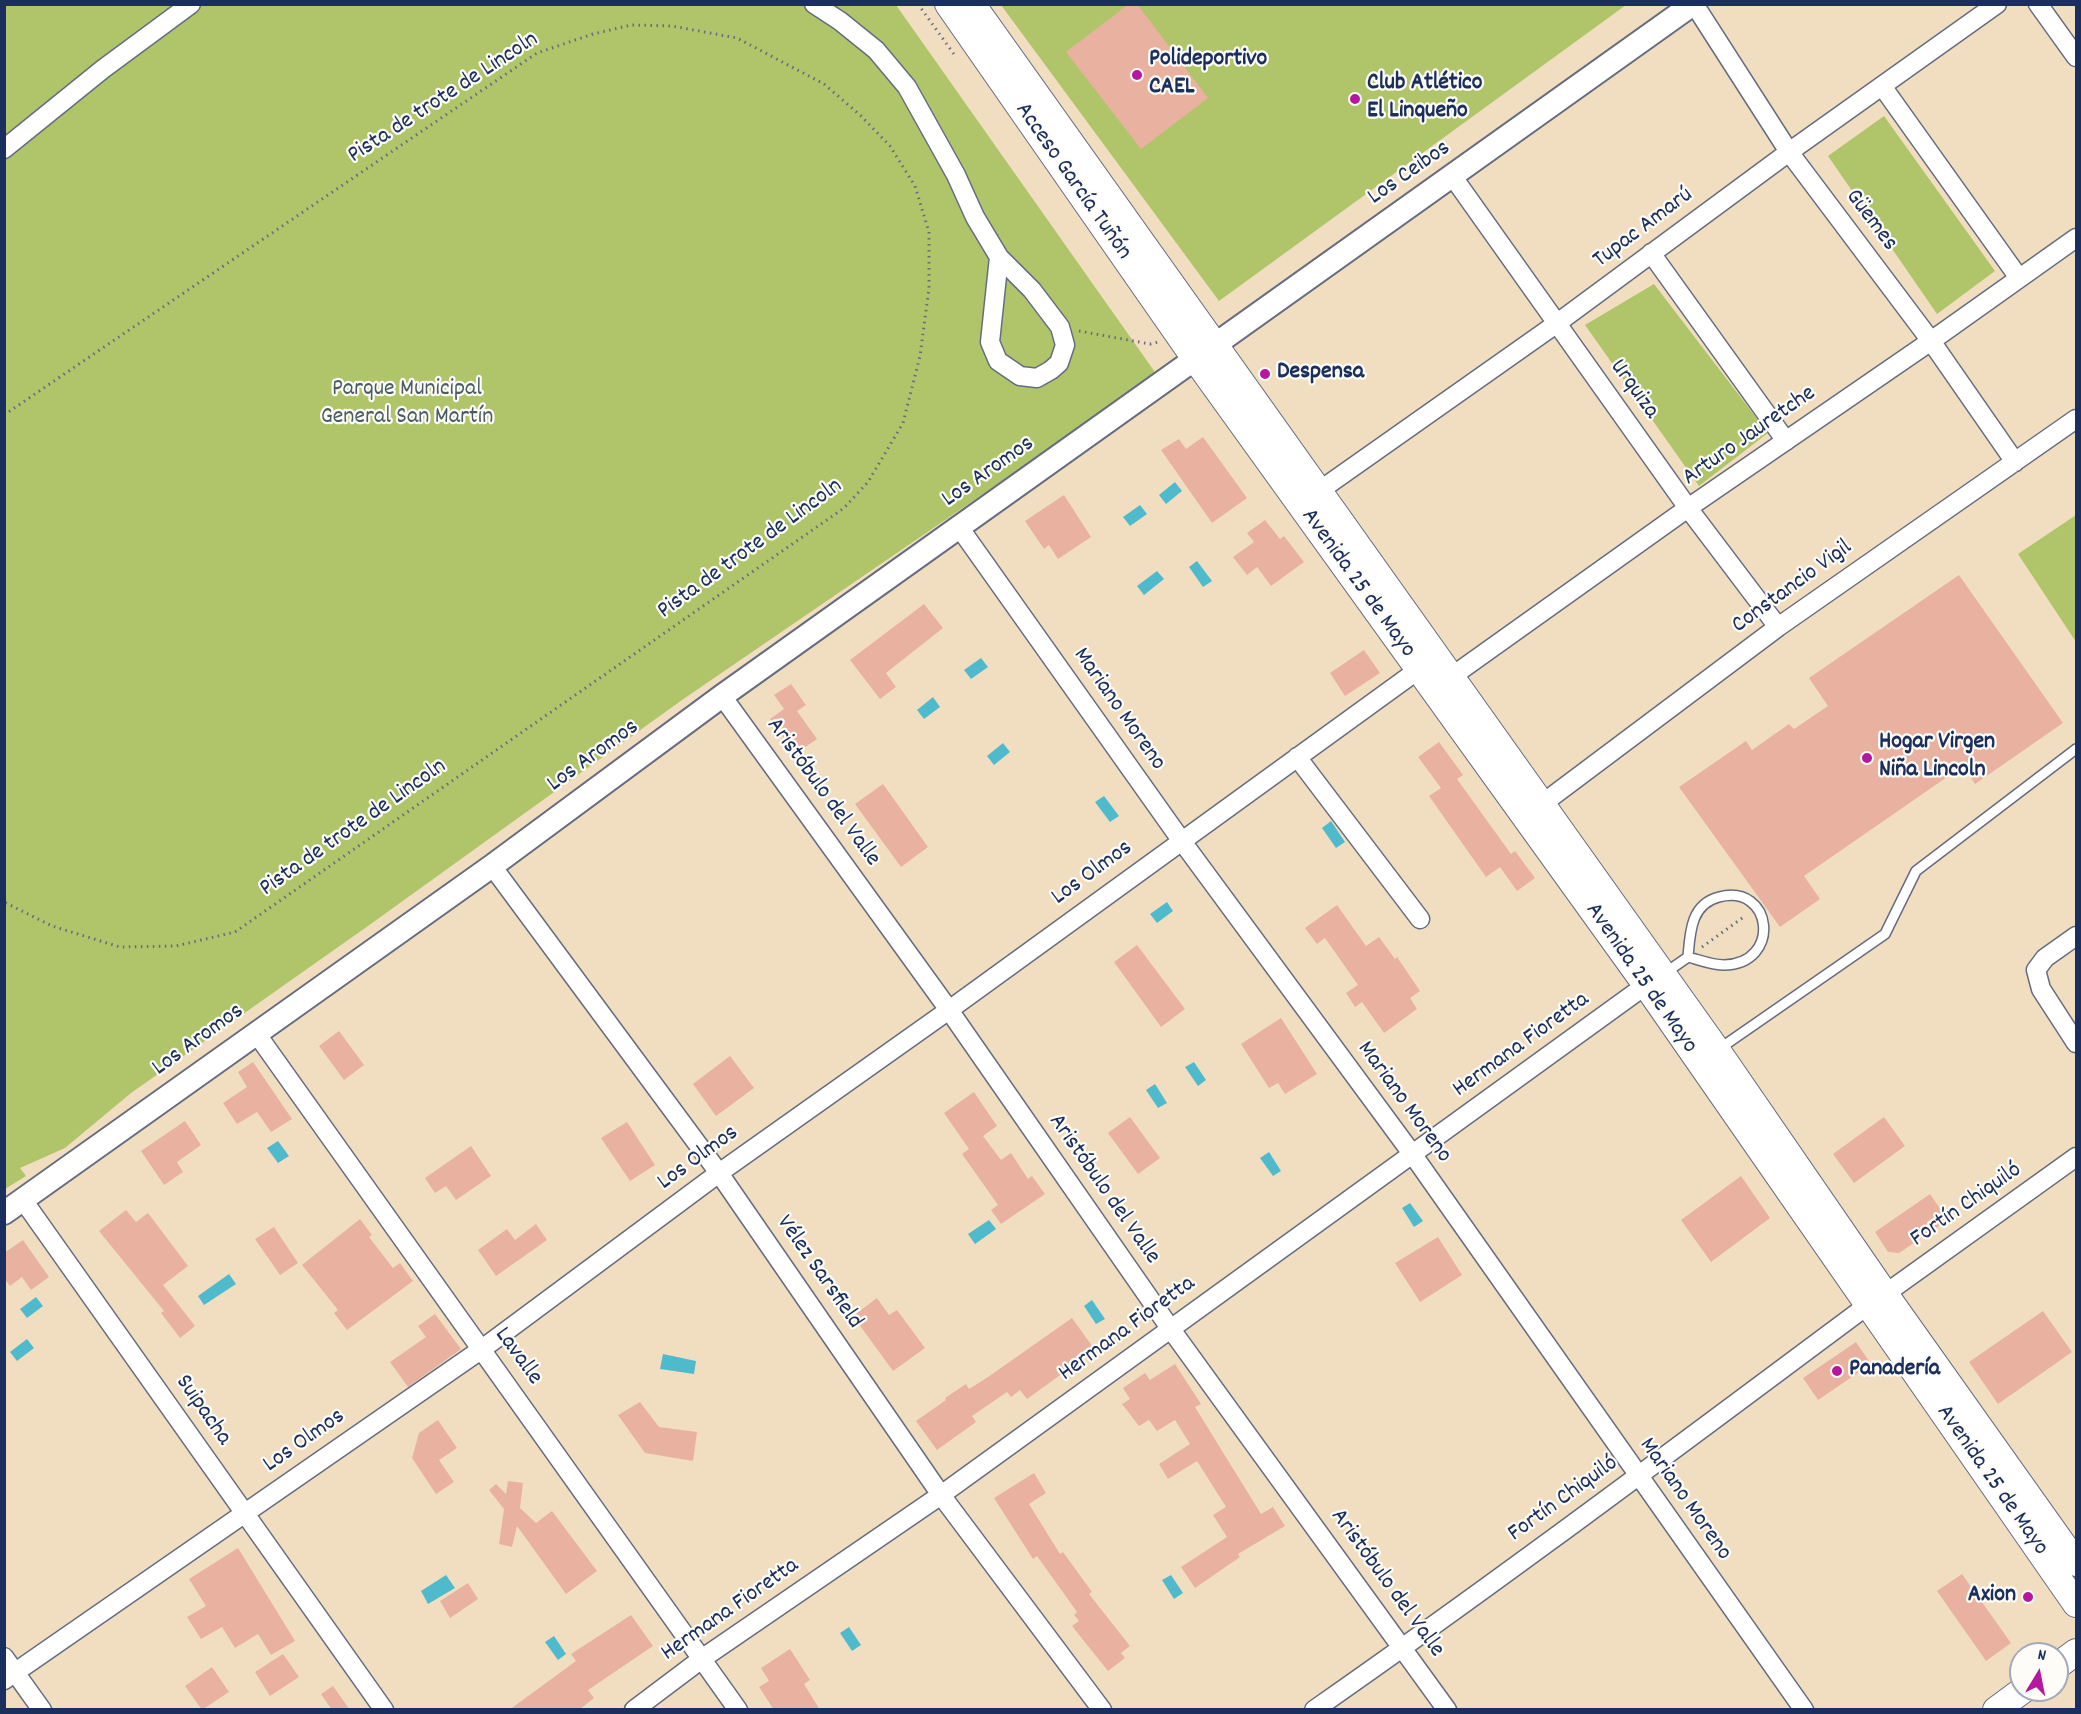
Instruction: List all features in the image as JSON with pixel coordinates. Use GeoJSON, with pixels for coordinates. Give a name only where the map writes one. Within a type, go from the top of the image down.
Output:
{"type":"FeatureCollection","features":[{"type":"Feature","properties":{"kind":"main road","name":"Acceso García Tuñón"},"geometry":{"type":"LineString","coordinates":[[948,4],[1177,332],[1206,352]]}},
{"type":"Feature","properties":{"kind":"main road","name":"Acceso García Tuñón"},"geometry":{"type":"LineString","coordinates":[[972,4],[1206,352]]}},
{"type":"Feature","properties":{"kind":"main road","name":"Avenida 25 de Mayo"},"geometry":{"type":"LineString","coordinates":[[1206,352],[1319,491],[1427,663]]}},
{"type":"Feature","properties":{"kind":"main road","name":"Avenida 25 de Mayo"},"geometry":{"type":"LineString","coordinates":[[1206,352],[1654,979],[1877,1299],[2076,1563]]}},
{"type":"Feature","properties":{"kind":"main road","name":"Avenida 25 de Mayo"},"geometry":{"type":"LineString","coordinates":[[1442,684],[1542,804],[1654,979],[1717,1050],[2076,1604]]}},
{"type":"Feature","properties":{"kind":"main road"},"geometry":{"type":"LineString","coordinates":[[1996,1710],[2009,1700]]}},
{"type":"Feature","properties":{"kind":"street"},"geometry":{"type":"LineString","coordinates":[[4,149],[103,69],[191,4]]}},
{"type":"Feature","properties":{"kind":"street"},"geometry":{"type":"LineString","coordinates":[[814,4],[840,21],[876,50],[908,87],[956,175],[975,217],[999,257],[1032,290],[1060,327],[1065,345],[1059,363],[1037,378],[1020,376],[998,361],[990,342],[999,257]]}},
{"type":"Feature","properties":{"kind":"street","name":"Los Ceibos"},"geometry":{"type":"LineString","coordinates":[[1206,352],[1693,4]]}},
{"type":"Feature","properties":{"kind":"street","name":"Güemes"},"geometry":{"type":"LineString","coordinates":[[1693,4],[1789,152],[1931,341],[2015,462]]}},
{"type":"Feature","properties":{"kind":"street","name":"Tupac Amarú"},"geometry":{"type":"LineString","coordinates":[[1319,491],[1556,324],[1789,152],[1996,4]]}},
{"type":"Feature","properties":{"kind":"street"},"geometry":{"type":"LineString","coordinates":[[2038,4],[2076,57]]}},
{"type":"Feature","properties":{"kind":"street"},"geometry":{"type":"LineString","coordinates":[[1882,86],[2019,278]]}},
{"type":"Feature","properties":{"kind":"street","name":"Urquiza"},"geometry":{"type":"LineString","coordinates":[[1453,177],[1688,508],[1778,627]]}},
{"type":"Feature","properties":{"kind":"street","name":"Arturo Jauretche"},"geometry":{"type":"LineString","coordinates":[[1442,684],[1688,508],[2076,238]]}},
{"type":"Feature","properties":{"kind":"street"},"geometry":{"type":"LineString","coordinates":[[1651,253],[1786,441]]}},
{"type":"Feature","properties":{"kind":"street","name":"Los Aromos"},"geometry":{"type":"LineString","coordinates":[[14,1206],[492,866],[722,696],[1206,352]]}},
{"type":"Feature","properties":{"kind":"street","name":"Constancio Vigil"},"geometry":{"type":"LineString","coordinates":[[1542,804],[1778,627],[2076,419]]}},
{"type":"Feature","properties":{"kind":"street","name":"Mariano Moreno"},"geometry":{"type":"LineString","coordinates":[[959,527],[1181,840],[1413,1155],[1804,1710]]}},
{"type":"Feature","properties":{"kind":"street","name":"Los Olmos"},"geometry":{"type":"LineString","coordinates":[[10,1676],[482,1349],[719,1173],[949,1010],[1427,663]]}},
{"type":"Feature","properties":{"kind":"street","name":"Aristóbulo del Valle"},"geometry":{"type":"LineString","coordinates":[[722,696],[949,1010],[1170,1328],[1447,1710]]}},
{"type":"Feature","properties":{"kind":"street"},"geometry":{"type":"LineString","coordinates":[[1297,756],[1420,919]]}},
{"type":"Feature","properties":{"kind":"street","name":"Vélez Sarsfield"},"geometry":{"type":"LineString","coordinates":[[492,866],[719,1173],[941,1495],[1102,1710]]}},
{"type":"Feature","properties":{"kind":"street"},"geometry":{"type":"LineString","coordinates":[[2076,936],[2045,958],[2036,970],[2041,989],[2076,1043]]}},
{"type":"Feature","properties":{"kind":"street","name":"Hermana Fioretta"},"geometry":{"type":"LineString","coordinates":[[634,1710],[703,1658],[941,1495],[1654,979]]}},
{"type":"Feature","properties":{"kind":"street","name":"Lavalle"},"geometry":{"type":"LineString","coordinates":[[256,1034],[738,1710]]}},
{"type":"Feature","properties":{"kind":"street","name":"Fortín Chiquiló"},"geometry":{"type":"LineString","coordinates":[[1314,1710],[1638,1476],[1877,1299],[2076,1157]]}},
{"type":"Feature","properties":{"kind":"street","name":"Suipacha"},"geometry":{"type":"LineString","coordinates":[[14,1206],[245,1513],[384,1710]]}},
{"type":"Feature","properties":{"kind":"street"},"geometry":{"type":"LineString","coordinates":[[4,1657],[10,1676],[42,1710]]}},
{"type":"Feature","properties":{"kind":"lane"},"geometry":{"type":"LineString","coordinates":[[1717,1050],[1886,934],[1916,871],[2076,749]]}},
{"type":"Feature","properties":{"kind":"lane"},"geometry":{"type":"LineString","coordinates":[[1654,979],[1688,957],[1711,964],[1726,965],[1744,961],[1757,952],[1763,938],[1764,924],[1757,908],[1751,901],[1740,896],[1728,895],[1715,898],[1702,905],[1695,916],[1690,932],[1688,957]]}},
{"type":"Feature","properties":{"kind":"path","name":"Pista de trote de Lincoln"},"geometry":{"type":"LineString","coordinates":[[4,415],[537,53],[593,34],[631,25],[672,27],[737,38],[824,84],[890,146],[915,186],[929,232],[929,288],[920,356],[903,423],[868,482],[844,508],[235,932],[176,946],[120,947],[52,926],[4,902]]}},
{"type":"Feature","properties":{"kind":"path"},"geometry":{"type":"LineString","coordinates":[[1060,327],[1150,344],[1177,332]]}},
{"type":"Feature","properties":{"kind":"path"},"geometry":{"type":"LineString","coordinates":[[1688,957],[1757,908]]}},
{"type":"Feature","properties":{"kind":"green space","name":"Parque Municipal General San Martín"},"geometry":{"type":"Polygon","coordinates":[[[5,5],[896,5],[1157,375],[682,700],[131,1093],[65,1148],[20,1168],[26,1176],[5,1189],[5,5]]]}},
{"type":"Feature","properties":{"kind":"green space"},"geometry":{"type":"Polygon","coordinates":[[[1001,5],[1626,5],[1219,301],[1001,5]]]}},
{"type":"Feature","properties":{"kind":"green space"},"geometry":{"type":"Polygon","coordinates":[[[1884,116],[1995,271],[1937,314],[1828,156],[1884,116]]]}},
{"type":"Feature","properties":{"kind":"green space"},"geometry":{"type":"Polygon","coordinates":[[[1654,284],[1768,433],[1699,486],[1585,325],[1654,284]]]}},
{"type":"Feature","properties":{"kind":"green space"},"geometry":{"type":"Polygon","coordinates":[[[2076,515],[2076,642],[2018,554],[2076,515]]]}},
{"type":"Feature","properties":{"kind":"water"},"geometry":{"type":"Polygon","coordinates":[[[1175,482],[1182,491],[1166,504],[1159,495],[1175,482]]]}},
{"type":"Feature","properties":{"kind":"water"},"geometry":{"type":"Polygon","coordinates":[[[1140,505],[1147,514],[1130,526],[1123,517],[1140,505]]]}},
{"type":"Feature","properties":{"kind":"water"},"geometry":{"type":"Polygon","coordinates":[[[1197,561],[1212,581],[1203,587],[1189,567],[1197,561]]]}},
{"type":"Feature","properties":{"kind":"water"},"geometry":{"type":"Polygon","coordinates":[[[1157,571],[1164,579],[1144,595],[1137,586],[1157,571]]]}},
{"type":"Feature","properties":{"kind":"water"},"geometry":{"type":"Polygon","coordinates":[[[981,658],[988,667],[971,679],[964,670],[981,658]]]}},
{"type":"Feature","properties":{"kind":"water"},"geometry":{"type":"Polygon","coordinates":[[[933,697],[940,707],[924,719],[917,710],[933,697]]]}},
{"type":"Feature","properties":{"kind":"water"},"geometry":{"type":"Polygon","coordinates":[[[1003,743],[1010,752],[994,765],[987,756],[1003,743]]]}},
{"type":"Feature","properties":{"kind":"water"},"geometry":{"type":"Polygon","coordinates":[[[1104,796],[1119,816],[1110,822],[1095,802],[1104,796]]]}},
{"type":"Feature","properties":{"kind":"water"},"geometry":{"type":"Polygon","coordinates":[[[1331,821],[1345,842],[1336,848],[1322,828],[1331,821]]]}},
{"type":"Feature","properties":{"kind":"water"},"geometry":{"type":"Polygon","coordinates":[[[1167,902],[1173,911],[1157,923],[1150,914],[1167,902]]]}},
{"type":"Feature","properties":{"kind":"water"},"geometry":{"type":"Polygon","coordinates":[[[1194,1062],[1206,1080],[1198,1086],[1185,1067],[1194,1062]]]}},
{"type":"Feature","properties":{"kind":"water"},"geometry":{"type":"Polygon","coordinates":[[[1155,1084],[1167,1103],[1158,1108],[1146,1090],[1155,1084]]]}},
{"type":"Feature","properties":{"kind":"water"},"geometry":{"type":"Polygon","coordinates":[[[278,1141],[289,1156],[278,1163],[267,1148],[278,1141]]]}},
{"type":"Feature","properties":{"kind":"water"},"geometry":{"type":"Polygon","coordinates":[[[1269,1152],[1281,1171],[1273,1176],[1260,1158],[1269,1152]]]}},
{"type":"Feature","properties":{"kind":"water"},"geometry":{"type":"Polygon","coordinates":[[[1410,1203],[1423,1221],[1414,1227],[1402,1208],[1410,1203]]]}},
{"type":"Feature","properties":{"kind":"water"},"geometry":{"type":"Polygon","coordinates":[[[989,1220],[996,1229],[975,1244],[968,1234],[989,1220]]]}},
{"type":"Feature","properties":{"kind":"water"},"geometry":{"type":"Polygon","coordinates":[[[229,1274],[236,1284],[204,1305],[198,1296],[229,1274]]]}},
{"type":"Feature","properties":{"kind":"water"},"geometry":{"type":"Polygon","coordinates":[[[36,1297],[43,1306],[27,1318],[20,1309],[36,1297]]]}},
{"type":"Feature","properties":{"kind":"water"},"geometry":{"type":"Polygon","coordinates":[[[1092,1300],[1105,1319],[1096,1324],[1084,1306],[1092,1300]]]}},
{"type":"Feature","properties":{"kind":"water"},"geometry":{"type":"Polygon","coordinates":[[[27,1339],[34,1348],[17,1361],[10,1352],[27,1339]]]}},
{"type":"Feature","properties":{"kind":"water"},"geometry":{"type":"Polygon","coordinates":[[[663,1354],[696,1361],[694,1374],[660,1369],[663,1354]]]}},
{"type":"Feature","properties":{"kind":"water"},"geometry":{"type":"Polygon","coordinates":[[[446,1575],[455,1588],[428,1604],[421,1591],[446,1575]]]}},
{"type":"Feature","properties":{"kind":"water"},"geometry":{"type":"Polygon","coordinates":[[[1171,1575],[1183,1593],[1174,1599],[1162,1580],[1171,1575]]]}},
{"type":"Feature","properties":{"kind":"water"},"geometry":{"type":"Polygon","coordinates":[[[849,1627],[861,1645],[852,1651],[840,1633],[849,1627]]]}},
{"type":"Feature","properties":{"kind":"water"},"geometry":{"type":"Polygon","coordinates":[[[554,1636],[566,1654],[558,1660],[545,1642],[554,1636]]]}},
{"type":"Feature","properties":{"kind":"building","name":"Polideportivo CAEL"},"geometry":{"type":"Polygon","coordinates":[[[1129,4],[1137,4],[1208,98],[1141,149],[1066,52],[1129,4]]]}},
{"type":"Feature","properties":{"kind":"building"},"geometry":{"type":"Polygon","coordinates":[[[1203,437],[1247,498],[1212,523],[1161,450],[1179,439],[1186,449],[1203,437]]]}},
{"type":"Feature","properties":{"kind":"building"},"geometry":{"type":"Polygon","coordinates":[[[1064,495],[1091,537],[1058,559],[1049,545],[1044,549],[1025,521],[1064,495]]]}},
{"type":"Feature","properties":{"kind":"building"},"geometry":{"type":"Polygon","coordinates":[[[1265,520],[1280,539],[1284,536],[1304,562],[1271,586],[1257,567],[1247,575],[1233,557],[1254,542],[1247,533],[1265,520]]]}},
{"type":"Feature","properties":{"kind":"building","name":"Hogar Virgen Niña Lincoln"},"geometry":{"type":"Polygon","coordinates":[[[1959,575],[2063,723],[1975,784],[1963,766],[1804,876],[1820,899],[1780,927],[1679,787],[1746,741],[1752,750],[1789,724],[1794,729],[1828,706],[1809,678],[1959,575]]]}},
{"type":"Feature","properties":{"kind":"building"},"geometry":{"type":"Polygon","coordinates":[[[924,604],[943,628],[886,673],[896,687],[880,699],[850,660],[924,604]]]}},
{"type":"Feature","properties":{"kind":"building"},"geometry":{"type":"Polygon","coordinates":[[[1364,650],[1380,673],[1345,696],[1330,673],[1364,650]]]}},
{"type":"Feature","properties":{"kind":"building"},"geometry":{"type":"Polygon","coordinates":[[[791,684],[806,705],[797,711],[817,739],[795,754],[770,719],[784,709],[774,695],[791,684]]]}},
{"type":"Feature","properties":{"kind":"building"},"geometry":{"type":"Polygon","coordinates":[[[1439,742],[1463,775],[1457,779],[1511,854],[1515,851],[1535,878],[1517,891],[1500,867],[1486,877],[1429,796],[1441,788],[1418,757],[1439,742]]]}},
{"type":"Feature","properties":{"kind":"building"},"geometry":{"type":"Polygon","coordinates":[[[883,784],[928,847],[901,867],[855,804],[883,784]]]}},
{"type":"Feature","properties":{"kind":"building"},"geometry":{"type":"Polygon","coordinates":[[[1337,905],[1366,946],[1379,937],[1395,959],[1397,957],[1420,991],[1410,998],[1417,1009],[1384,1033],[1362,1002],[1355,1007],[1346,993],[1358,985],[1325,938],[1317,944],[1305,928],[1337,905]]]}},
{"type":"Feature","properties":{"kind":"building"},"geometry":{"type":"Polygon","coordinates":[[[1137,945],[1185,1009],[1161,1027],[1114,962],[1137,945]]]}},
{"type":"Feature","properties":{"kind":"building"},"geometry":{"type":"Polygon","coordinates":[[[1281,1018],[1317,1074],[1285,1094],[1278,1083],[1269,1088],[1241,1044],[1281,1018]]]}},
{"type":"Feature","properties":{"kind":"building"},"geometry":{"type":"Polygon","coordinates":[[[339,1031],[364,1065],[344,1080],[319,1046],[339,1031]]]}},
{"type":"Feature","properties":{"kind":"building"},"geometry":{"type":"Polygon","coordinates":[[[730,1056],[754,1088],[716,1116],[693,1084],[730,1056]]]}},
{"type":"Feature","properties":{"kind":"building"},"geometry":{"type":"Polygon","coordinates":[[[253,1062],[292,1119],[271,1132],[257,1112],[237,1124],[223,1103],[247,1087],[238,1072],[253,1062]]]}},
{"type":"Feature","properties":{"kind":"building"},"geometry":{"type":"Polygon","coordinates":[[[974,1092],[997,1126],[983,1136],[1001,1160],[1011,1153],[1028,1179],[1032,1176],[1045,1194],[1001,1224],[991,1210],[998,1205],[962,1154],[969,1149],[944,1113],[974,1092]]]}},
{"type":"Feature","properties":{"kind":"building"},"geometry":{"type":"Polygon","coordinates":[[[1130,1117],[1160,1158],[1138,1174],[1108,1133],[1130,1117]]]}},
{"type":"Feature","properties":{"kind":"building"},"geometry":{"type":"Polygon","coordinates":[[[1884,1117],[1905,1146],[1854,1183],[1833,1154],[1884,1117]]]}},
{"type":"Feature","properties":{"kind":"building"},"geometry":{"type":"Polygon","coordinates":[[[185,1121],[201,1145],[177,1162],[183,1172],[164,1185],[141,1151],[185,1121]]]}},
{"type":"Feature","properties":{"kind":"building"},"geometry":{"type":"Polygon","coordinates":[[[627,1122],[655,1165],[630,1181],[601,1138],[627,1122]]]}},
{"type":"Feature","properties":{"kind":"building"},"geometry":{"type":"Polygon","coordinates":[[[471,1146],[491,1176],[456,1200],[446,1186],[435,1193],[425,1178],[471,1146]]]}},
{"type":"Feature","properties":{"kind":"building"},"geometry":{"type":"Polygon","coordinates":[[[1741,1176],[1770,1218],[1711,1262],[1681,1220],[1741,1176]]]}},
{"type":"Feature","properties":{"kind":"building"},"geometry":{"type":"Polygon","coordinates":[[[1930,1194],[1948,1220],[1899,1253],[1888,1252],[1875,1232],[1930,1194]]]}},
{"type":"Feature","properties":{"kind":"building"},"geometry":{"type":"Polygon","coordinates":[[[126,1210],[136,1222],[148,1213],[188,1266],[163,1285],[195,1326],[180,1338],[161,1313],[164,1311],[99,1231],[126,1210]]]}},
{"type":"Feature","properties":{"kind":"building"},"geometry":{"type":"Polygon","coordinates":[[[360,1219],[372,1235],[369,1237],[393,1268],[400,1263],[413,1281],[347,1330],[334,1313],[338,1310],[302,1265],[360,1219]]]}},
{"type":"Feature","properties":{"kind":"building"},"geometry":{"type":"Polygon","coordinates":[[[536,1224],[547,1240],[496,1276],[478,1250],[507,1229],[515,1240],[536,1224]]]}},
{"type":"Feature","properties":{"kind":"building"},"geometry":{"type":"Polygon","coordinates":[[[274,1227],[298,1263],[280,1275],[255,1239],[274,1227]]]}},
{"type":"Feature","properties":{"kind":"building"},"geometry":{"type":"Polygon","coordinates":[[[1438,1237],[1462,1275],[1420,1302],[1395,1263],[1438,1237]]]}},
{"type":"Feature","properties":{"kind":"building"},"geometry":{"type":"Polygon","coordinates":[[[23,1240],[49,1277],[31,1290],[22,1277],[10,1286],[4,1278],[4,1253],[23,1240]]]}},
{"type":"Feature","properties":{"kind":"building"},"geometry":{"type":"Polygon","coordinates":[[[877,1298],[889,1315],[897,1310],[925,1348],[893,1371],[853,1316],[877,1298]]]}},
{"type":"Feature","properties":{"kind":"building"},"geometry":{"type":"Polygon","coordinates":[[[2043,1311],[2072,1352],[1998,1404],[1969,1362],[2043,1311]]]}},
{"type":"Feature","properties":{"kind":"building"},"geometry":{"type":"Polygon","coordinates":[[[435,1314],[461,1349],[408,1387],[390,1362],[426,1337],[418,1326],[435,1314]]]}},
{"type":"Feature","properties":{"kind":"building"},"geometry":{"type":"Polygon","coordinates":[[[1072,1318],[1095,1350],[1027,1399],[1020,1390],[1011,1397],[1007,1392],[972,1416],[976,1422],[937,1450],[916,1421],[966,1384],[969,1389],[1072,1318]]]}},
{"type":"Feature","properties":{"kind":"building","name":"Panadería"},"geometry":{"type":"Polygon","coordinates":[[[1856,1342],[1871,1364],[1818,1400],[1803,1378],[1856,1342]]]}},
{"type":"Feature","properties":{"kind":"building"},"geometry":{"type":"Polygon","coordinates":[[[1175,1364],[1201,1404],[1195,1407],[1261,1514],[1273,1507],[1285,1526],[1238,1554],[1240,1557],[1195,1588],[1181,1567],[1227,1537],[1213,1515],[1226,1507],[1197,1461],[1168,1479],[1159,1464],[1190,1444],[1175,1420],[1157,1431],[1149,1420],[1139,1426],[1122,1404],[1130,1399],[1123,1388],[1145,1373],[1150,1380],[1175,1364]]]}},
{"type":"Feature","properties":{"kind":"building"},"geometry":{"type":"Polygon","coordinates":[[[640,1402],[659,1427],[697,1432],[693,1461],[645,1453],[618,1415],[640,1402]]]}},
{"type":"Feature","properties":{"kind":"building"},"geometry":{"type":"Polygon","coordinates":[[[438,1420],[457,1448],[439,1460],[454,1482],[436,1494],[412,1458],[419,1433],[438,1420]]]}},
{"type":"Feature","properties":{"kind":"building"},"geometry":{"type":"Polygon","coordinates":[[[1034,1473],[1046,1493],[1029,1504],[1060,1554],[1063,1552],[1092,1592],[1089,1594],[1130,1646],[1121,1653],[1125,1658],[1108,1671],[1072,1626],[1079,1621],[1074,1615],[1077,1612],[1037,1556],[1033,1559],[994,1498],[1034,1473]]]}},
{"type":"Feature","properties":{"kind":"building"},"geometry":{"type":"Polygon","coordinates":[[[508,1481],[523,1483],[520,1508],[536,1523],[552,1511],[597,1571],[566,1594],[517,1526],[512,1547],[499,1544],[504,1509],[489,1490],[496,1484],[506,1494],[508,1481]]]}},
{"type":"Feature","properties":{"kind":"building"},"geometry":{"type":"Polygon","coordinates":[[[238,1548],[295,1641],[271,1655],[258,1634],[235,1648],[222,1627],[201,1639],[187,1617],[206,1606],[189,1579],[238,1548]]]}},
{"type":"Feature","properties":{"kind":"building"},"geometry":{"type":"Polygon","coordinates":[[[1962,1574],[2010,1642],[2009,1644],[1986,1661],[1937,1591],[1962,1574]]]}},
{"type":"Feature","properties":{"kind":"building"},"geometry":{"type":"Polygon","coordinates":[[[468,1583],[478,1599],[450,1618],[440,1601],[468,1583]]]}},
{"type":"Feature","properties":{"kind":"building"},"geometry":{"type":"Polygon","coordinates":[[[631,1615],[653,1646],[588,1690],[594,1698],[579,1710],[509,1710],[576,1661],[571,1654],[631,1615]]]}},
{"type":"Feature","properties":{"kind":"building"},"geometry":{"type":"Polygon","coordinates":[[[790,1649],[810,1680],[804,1684],[820,1710],[774,1710],[759,1687],[769,1681],[761,1668],[790,1649]]]}},
{"type":"Feature","properties":{"kind":"building"},"geometry":{"type":"Polygon","coordinates":[[[283,1654],[299,1677],[270,1696],[255,1672],[283,1654]]]}},
{"type":"Feature","properties":{"kind":"building"},"geometry":{"type":"Polygon","coordinates":[[[212,1667],[229,1692],[202,1710],[185,1686],[212,1667]]]}},
{"type":"Feature","properties":{"kind":"building"},"geometry":{"type":"Polygon","coordinates":[[[333,1686],[350,1710],[332,1710],[321,1694],[333,1686]]]}},
{"type":"Feature","properties":{"kind":"place","name":"Polideportivo CAEL"},"geometry":{"type":"Point","coordinates":[1137,75]}},
{"type":"Feature","properties":{"kind":"place","name":"Club Atlético El Linqueño"},"geometry":{"type":"Point","coordinates":[1355,99]}},
{"type":"Feature","properties":{"kind":"place","name":"Despensa"},"geometry":{"type":"Point","coordinates":[1265,374]}},
{"type":"Feature","properties":{"kind":"place","name":"Hogar Virgen Niña Lincoln"},"geometry":{"type":"Point","coordinates":[1867,758]}},
{"type":"Feature","properties":{"kind":"place","name":"Panadería"},"geometry":{"type":"Point","coordinates":[1837,1371]}},
{"type":"Feature","properties":{"kind":"place","name":"Axion"},"geometry":{"type":"Point","coordinates":[2028,1597]}}]}
